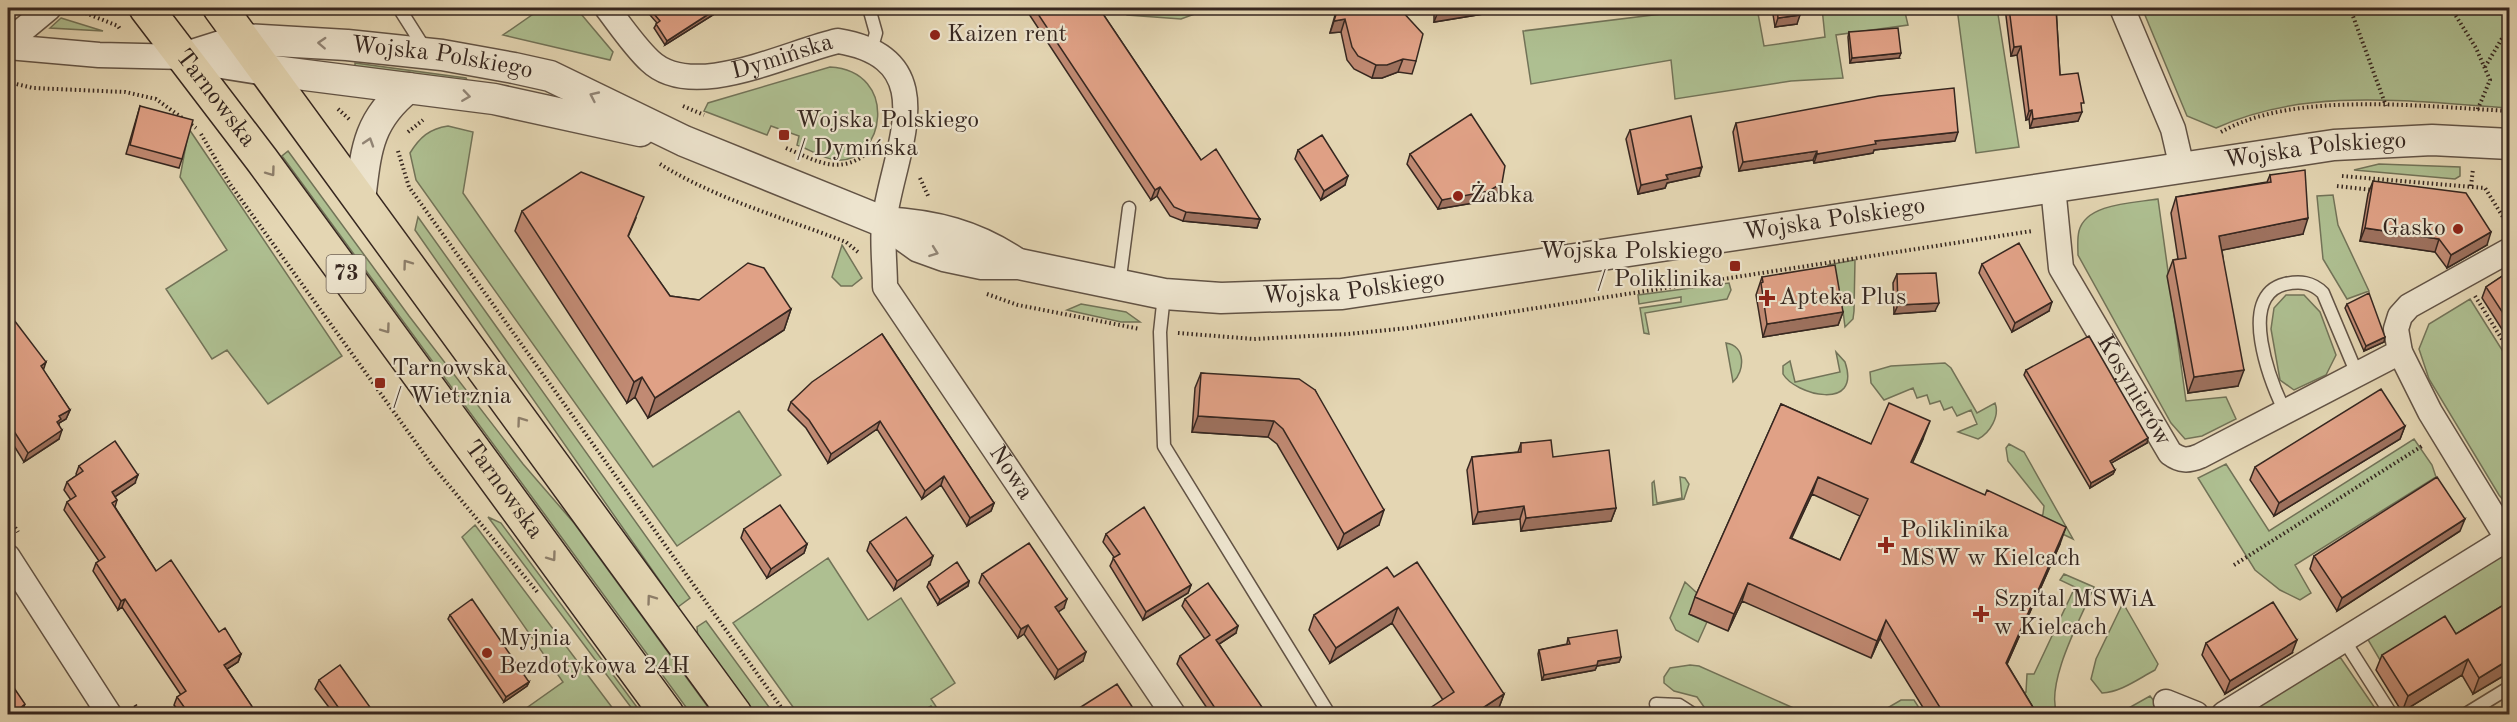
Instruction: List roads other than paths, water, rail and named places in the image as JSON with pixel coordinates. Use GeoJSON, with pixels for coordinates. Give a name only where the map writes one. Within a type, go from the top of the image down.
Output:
{"type":"FeatureCollection","features":[{"type":"Feature","properties":{"kind":"main road","name":"Tarnowska"},"geometry":{"type":"LineString","coordinates":[[146,8],[186,57],[667,714]]}},
{"type":"Feature","properties":{"kind":"main road","name":"73"},"geometry":{"type":"LineString","coordinates":[[220,8],[735,714]]}},
{"type":"Feature","properties":{"kind":"street"},"geometry":{"type":"LineString","coordinates":[[8,42],[49,8]]}},
{"type":"Feature","properties":{"kind":"street","name":"Dymińska"},"geometry":{"type":"LineString","coordinates":[[607,8],[650,62],[671,74],[692,78],[727,74],[838,41],[858,44],[886,59],[899,76],[905,91],[906,113],[898,167],[884,222]]}},
{"type":"Feature","properties":{"kind":"street"},"geometry":{"type":"LineString","coordinates":[[2122,8],[2173,129],[2182,168]]}},
{"type":"Feature","properties":{"kind":"street","name":"Wojska Polskiego"},"geometry":{"type":"LineString","coordinates":[[186,57],[243,39],[335,44],[428,54],[550,76],[684,141],[884,222],[919,247],[944,256],[982,264],[1019,264],[1164,294],[1221,298],[1342,294],[2358,142],[2432,140],[2510,144]]}},
{"type":"Feature","properties":{"kind":"street","name":"Wojska Polskiego"},"geometry":{"type":"LineString","coordinates":[[8,47],[107,55],[186,57],[266,70],[494,99],[684,141]]}},
{"type":"Feature","properties":{"kind":"street"},"geometry":{"type":"LineString","coordinates":[[360,200],[366,146],[388,104],[408,88]]}},
{"type":"Feature","properties":{"kind":"street","name":"Kosynierów"},"geometry":{"type":"LineString","coordinates":[[2053,187],[2061,268],[2170,453],[2176,458],[2190,460],[2400,352]]}},
{"type":"Feature","properties":{"kind":"street","name":"Nowa"},"geometry":{"type":"LineString","coordinates":[[884,222],[885,287],[890,298],[1173,714]]}},
{"type":"Feature","properties":{"kind":"street"},"geometry":{"type":"LineString","coordinates":[[2224,714],[2508,538],[2430,412],[2400,352],[2396,329],[2400,316],[2409,306],[2510,250]]}},
{"type":"Feature","properties":{"kind":"street"},"geometry":{"type":"LineString","coordinates":[[8,557],[109,714]]}},
{"type":"Feature","properties":{"kind":"street"},"geometry":{"type":"LineString","coordinates":[[2166,702],[2196,714]]}},
{"type":"Feature","properties":{"kind":"lane"},"geometry":{"type":"LineString","coordinates":[[399,8],[428,54]]}},
{"type":"Feature","properties":{"kind":"lane"},"geometry":{"type":"LineString","coordinates":[[869,8],[876,33],[871,50]]}},
{"type":"Feature","properties":{"kind":"lane"},"geometry":{"type":"LineString","coordinates":[[1119,286],[1129,208]]}},
{"type":"Feature","properties":{"kind":"lane"},"geometry":{"type":"LineString","coordinates":[[2285,412],[2269,379],[2259,318],[2263,300],[2276,286],[2295,282],[2314,284],[2324,293],[2357,374]]}},
{"type":"Feature","properties":{"kind":"lane"},"geometry":{"type":"LineString","coordinates":[[1164,294],[1160,332],[1164,446],[1329,714]]}},
{"type":"Feature","properties":{"kind":"lane"},"geometry":{"type":"LineString","coordinates":[[2344,640],[2391,714]]}},
{"type":"Feature","properties":{"kind":"lane"},"geometry":{"type":"LineString","coordinates":[[2466,714],[2510,687]]}},
{"type":"Feature","properties":{"kind":"lane"},"geometry":{"type":"LineString","coordinates":[[1656,704],[1679,705],[1693,714]]}},
{"type":"Feature","properties":{"kind":"place","name":"Kaizen rent"},"geometry":{"type":"Point","coordinates":[935,35]}},
{"type":"Feature","properties":{"kind":"place","name":"Wojska Polskiego / Dymińska"},"geometry":{"type":"Point","coordinates":[784,135]}},
{"type":"Feature","properties":{"kind":"place","name":"Żabka"},"geometry":{"type":"Point","coordinates":[1458,196]}},
{"type":"Feature","properties":{"kind":"place","name":"Gasko"},"geometry":{"type":"Point","coordinates":[2458,229]}},
{"type":"Feature","properties":{"kind":"place","name":"Wojska Polskiego / Poliklinika"},"geometry":{"type":"Point","coordinates":[1735,266]}},
{"type":"Feature","properties":{"kind":"place","name":"Apteka Plus"},"geometry":{"type":"Point","coordinates":[1767,298]}},
{"type":"Feature","properties":{"kind":"place","name":"Tarnowska / Wietrznia"},"geometry":{"type":"Point","coordinates":[380,383]}},
{"type":"Feature","properties":{"kind":"place","name":"Poliklinika MSW w Kielcach"},"geometry":{"type":"Point","coordinates":[1886,545]}},
{"type":"Feature","properties":{"kind":"place","name":"Szpital MSWiA w Kielcach"},"geometry":{"type":"Point","coordinates":[1981,614]}},
{"type":"Feature","properties":{"kind":"place","name":"Myjnia Bezdotykowa 24H"},"geometry":{"type":"Point","coordinates":[487,653]}}]}
